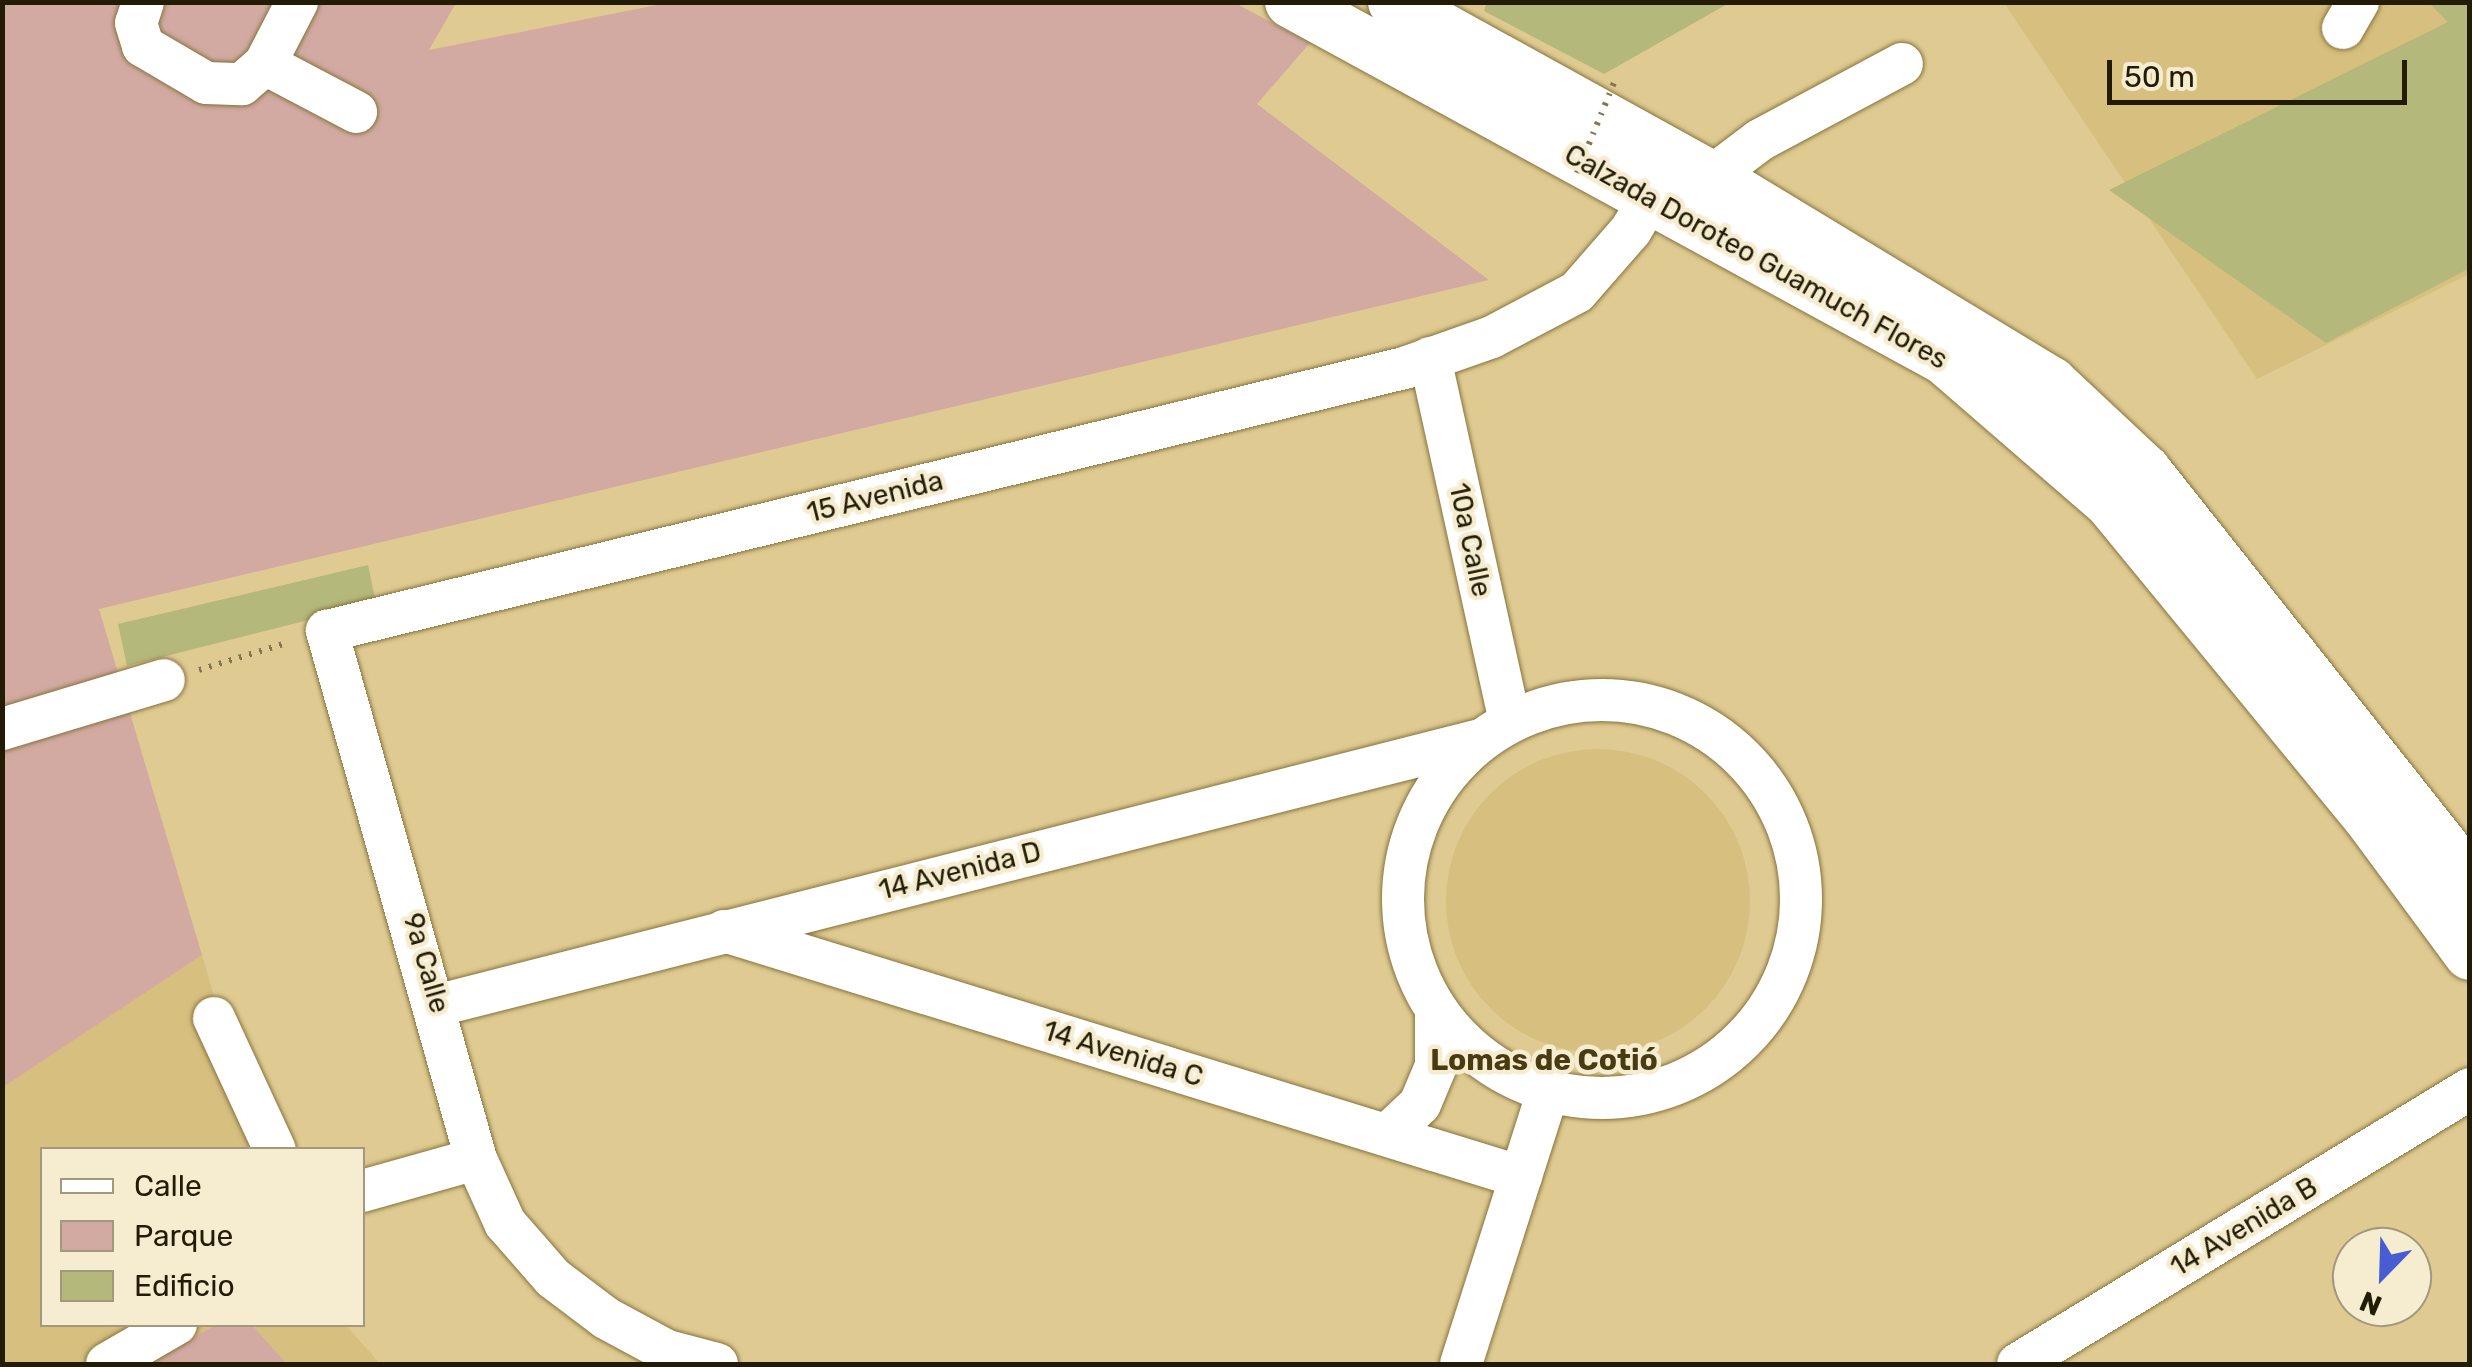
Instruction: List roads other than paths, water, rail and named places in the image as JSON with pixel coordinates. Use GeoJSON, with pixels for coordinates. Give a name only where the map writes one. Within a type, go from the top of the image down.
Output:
{"type":"FeatureCollection","features":[{"type":"Feature","properties":{"kind":"main road","name":"Calzada Doroteo Guamuch Flores"},"geometry":{"type":"LineString","coordinates":[[1291,2],[1448,38]]}},
{"type":"Feature","properties":{"kind":"main road","name":"Calzada Doroteo Guamuch Flores"},"geometry":{"type":"LineString","coordinates":[[1394,2],[1679,176],[2050,382],[2145,471],[2470,881]]}},
{"type":"Feature","properties":{"kind":"main road","name":"Calzada Doroteo Guamuch Flores"},"geometry":{"type":"LineString","coordinates":[[1679,176],[1945,359],[2068,460],[2372,820],[2470,954]]}},
{"type":"Feature","properties":{"kind":"street"},"geometry":{"type":"LineString","coordinates":[[142,2],[136,23],[143,46],[206,84],[242,84],[265,64],[296,2]]}},
{"type":"Feature","properties":{"kind":"street"},"geometry":{"type":"LineString","coordinates":[[265,64],[356,112]]}},
{"type":"Feature","properties":{"kind":"street","name":"15 Avenida"},"geometry":{"type":"LineString","coordinates":[[327,631],[1430,358],[1492,338],[1576,292],[1679,176],[1760,140],[1902,64]]}},
{"type":"Feature","properties":{"kind":"street","name":"10a Calle"},"geometry":{"type":"LineString","coordinates":[[1430,358],[1496,730]]}},
{"type":"Feature","properties":{"kind":"street","name":"9a Calle"},"geometry":{"type":"LineString","coordinates":[[327,631],[439,1005],[476,1159],[505,1223],[553,1278],[652,1343],[717,1364]]}},
{"type":"Feature","properties":{"kind":"street"},"geometry":{"type":"LineString","coordinates":[[2,729],[164,680]]}},
{"type":"Feature","properties":{"kind":"street","name":"14 Avenida D"},"geometry":{"type":"LineString","coordinates":[[439,1005],[1496,730],[1568,702],[1627,701],[1685,718],[1735,750],[1774,796],[1797,851],[1802,910],[1790,969],[1762,1021],[1733,1049],[1666,1090],[1607,1100],[1548,1092],[1485,1062],[1436,1012]]}},
{"type":"Feature","properties":{"kind":"street"},"geometry":{"type":"LineString","coordinates":[[1387,1135],[1420,1104],[1436,1066],[1436,1012],[1410,957],[1401,897],[1408,852],[1438,783],[1496,730]]}},
{"type":"Feature","properties":{"kind":"street","name":"14 Avenida C"},"geometry":{"type":"LineString","coordinates":[[724,931],[1521,1176]]}},
{"type":"Feature","properties":{"kind":"street"},"geometry":{"type":"LineString","coordinates":[[214,1018],[274,1147]]}},
{"type":"Feature","properties":{"kind":"street","name":"14 Avenida B"},"geometry":{"type":"LineString","coordinates":[[2018,1364],[2470,1089]]}},
{"type":"Feature","properties":{"kind":"street"},"geometry":{"type":"LineString","coordinates":[[1462,1364],[1548,1092]]}},
{"type":"Feature","properties":{"kind":"street"},"geometry":{"type":"LineString","coordinates":[[365,1190],[476,1159]]}},
{"type":"Feature","properties":{"kind":"street"},"geometry":{"type":"LineString","coordinates":[[107,1364],[171,1327]]}},
{"type":"Feature","properties":{"kind":"district","name":"Lomas de Cotió"},"geometry":{"type":"Point","coordinates":[1544,1060]}}]}
